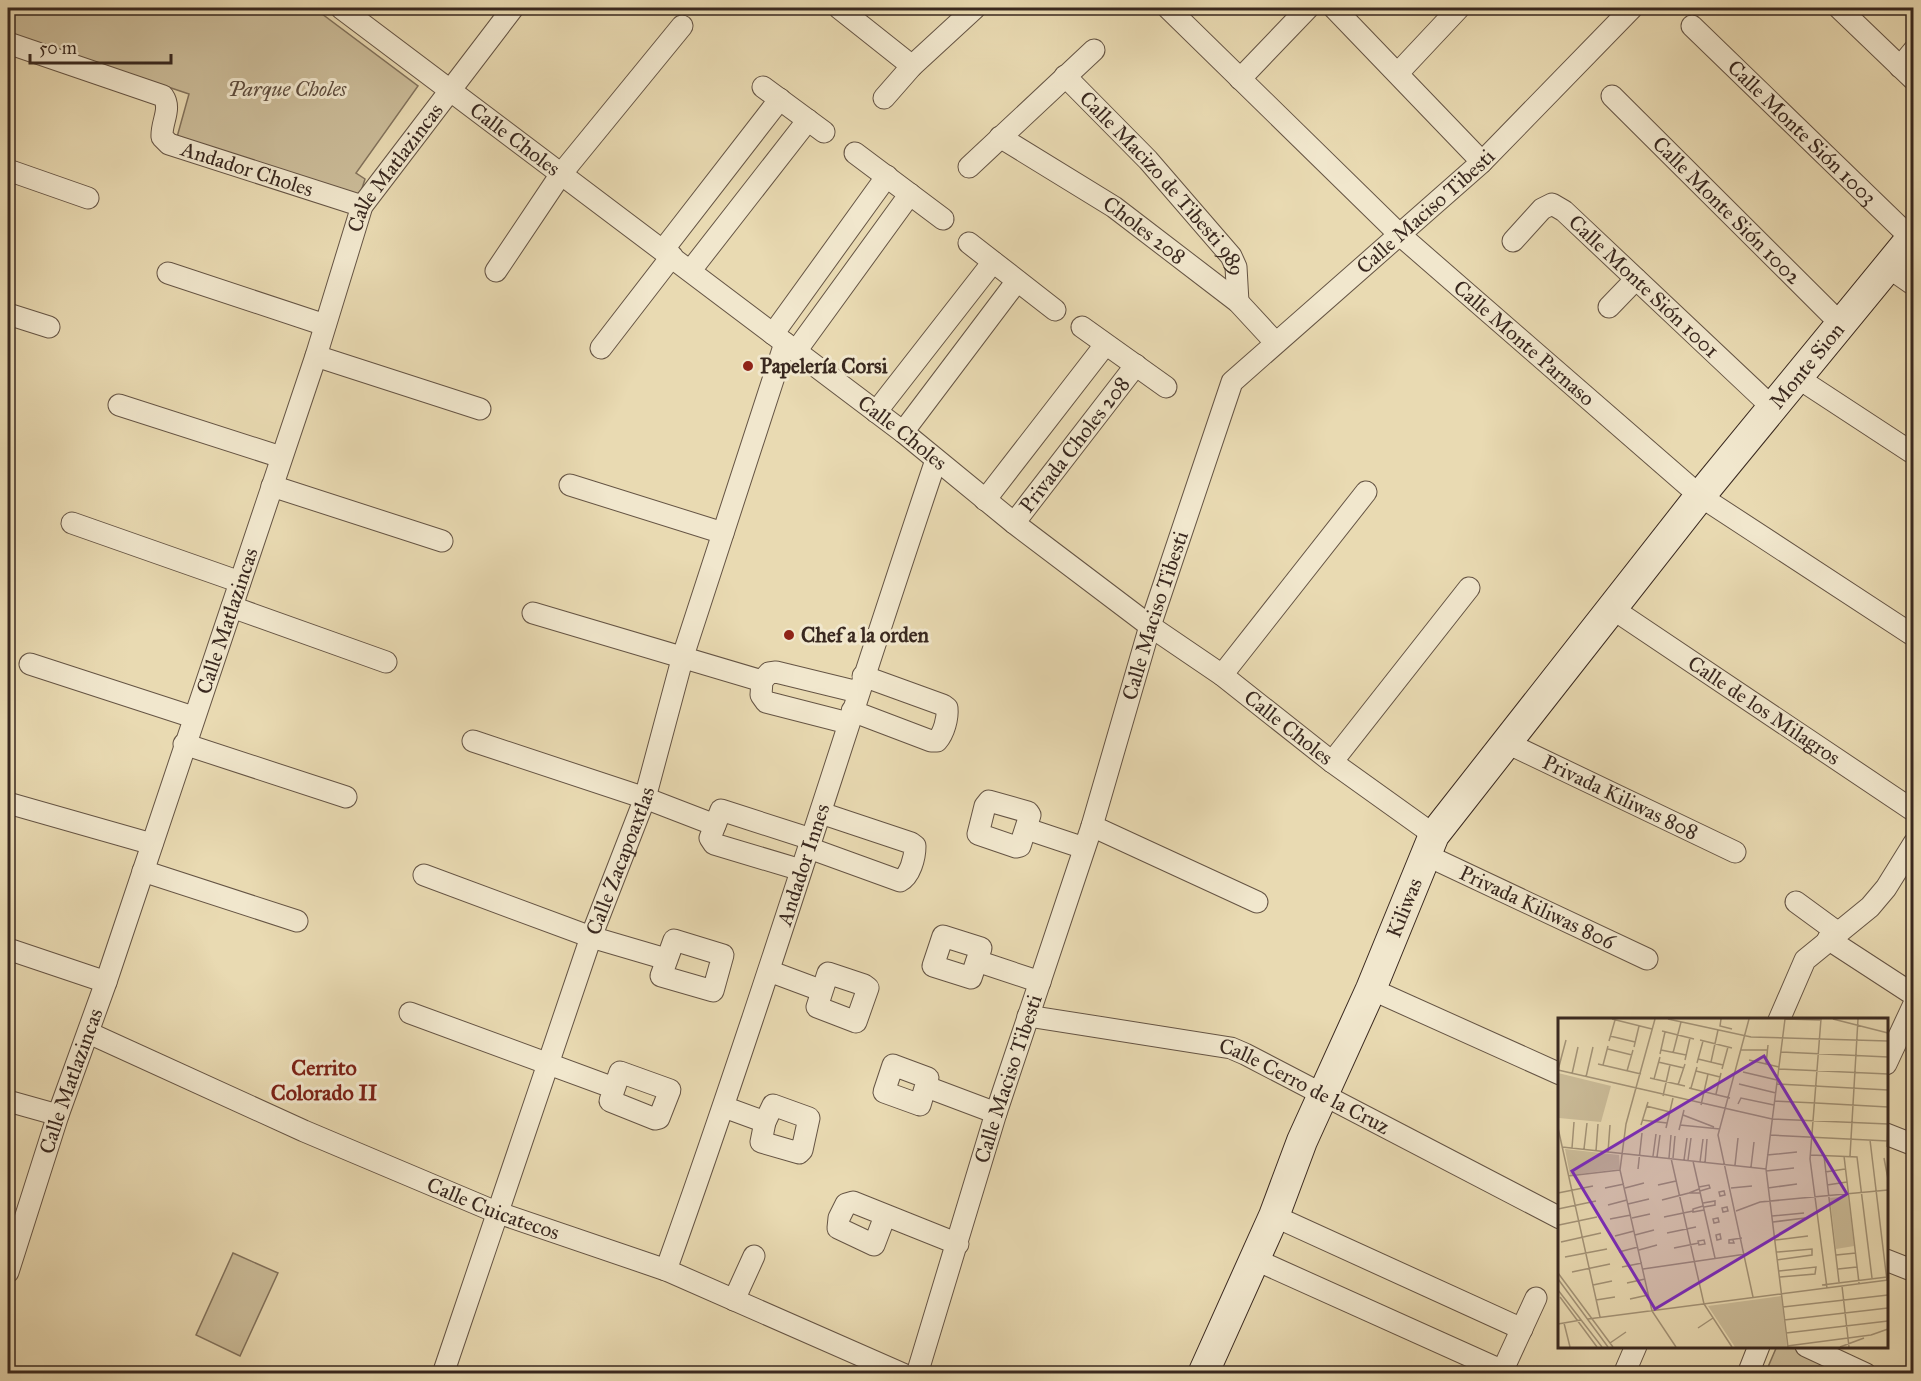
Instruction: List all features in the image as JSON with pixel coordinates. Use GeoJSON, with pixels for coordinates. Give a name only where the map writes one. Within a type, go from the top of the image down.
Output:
{"type":"FeatureCollection","features":[{"type":"Feature","properties":{"kind":"street","name":"Calle Matlazincas"},"geometry":{"type":"LineString","coordinates":[[8,1272],[12,1241],[89,1033],[193,717],[316,356],[362,206],[513,8]]}},
{"type":"Feature","properties":{"kind":"street"},"geometry":{"type":"LineString","coordinates":[[838,8],[912,66]]}},
{"type":"Feature","properties":{"kind":"street"},"geometry":{"type":"LineString","coordinates":[[884,98],[912,66],[975,8]]}},
{"type":"Feature","properties":{"kind":"street","name":"Calle Monte Parnaso"},"geometry":{"type":"LineString","coordinates":[[1168,8],[1400,235],[1700,496],[1914,636]]}},
{"type":"Feature","properties":{"kind":"street"},"geometry":{"type":"LineString","coordinates":[[1240,79],[1308,8]]}},
{"type":"Feature","properties":{"kind":"street"},"geometry":{"type":"LineString","coordinates":[[1334,8],[1482,162]]}},
{"type":"Feature","properties":{"kind":"street"},"geometry":{"type":"LineString","coordinates":[[1398,73],[1459,8]]}},
{"type":"Feature","properties":{"kind":"street","name":"Calle Maciso Tibesti"},"geometry":{"type":"LineString","coordinates":[[917,1374],[996,1113],[1092,826],[1150,626],[1228,390],[1238,375],[1482,162],[1632,8]]}},
{"type":"Feature","properties":{"kind":"street"},"geometry":{"type":"LineString","coordinates":[[1839,8],[1907,73],[1914,50]]}},
{"type":"Feature","properties":{"kind":"street","name":"Calle Choles"},"geometry":{"type":"LineString","coordinates":[[350,10],[561,174],[903,432],[1014,523],[1150,626],[1222,675],[1332,762],[1430,845]]}},
{"type":"Feature","properties":{"kind":"street"},"geometry":{"type":"LineString","coordinates":[[496,271],[561,174],[682,26]]}},
{"type":"Feature","properties":{"kind":"street","name":"Calle Monte Sión 1003"},"geometry":{"type":"LineString","coordinates":[[1692,26],[1912,236]]}},
{"type":"Feature","properties":{"kind":"street","name":"Andador Choles"},"geometry":{"type":"LineString","coordinates":[[8,42],[163,96],[168,109],[161,129],[162,137],[169,144],[362,206]]}},
{"type":"Feature","properties":{"kind":"street","name":"Calle Macizo de Tibesti 989"},"geometry":{"type":"LineString","coordinates":[[969,167],[1094,50]]}},
{"type":"Feature","properties":{"kind":"street","name":"Calle Macizo de Tibesti 989"},"geometry":{"type":"LineString","coordinates":[[1065,76],[1148,160],[1231,256],[1236,267],[1238,302]]}},
{"type":"Feature","properties":{"kind":"street"},"geometry":{"type":"LineString","coordinates":[[601,348],[668,253],[772,93],[816,126],[691,270]]}},
{"type":"Feature","properties":{"kind":"street","name":"Calle Monte Sión 1002"},"geometry":{"type":"LineString","coordinates":[[1612,96],[1841,324]]}},
{"type":"Feature","properties":{"kind":"street","name":"Choles 208"},"geometry":{"type":"LineString","coordinates":[[1000,137],[1114,207],[1238,302],[1275,342]]}},
{"type":"Feature","properties":{"kind":"street"},"geometry":{"type":"LineString","coordinates":[[855,153],[943,219]]}},
{"type":"Feature","properties":{"kind":"street"},"geometry":{"type":"LineString","coordinates":[[8,170],[88,198]]}},
{"type":"Feature","properties":{"kind":"street"},"geometry":{"type":"LineString","coordinates":[[785,343],[887,176]]}},
{"type":"Feature","properties":{"kind":"street"},"geometry":{"type":"LineString","coordinates":[[785,343],[910,194]]}},
{"type":"Feature","properties":{"kind":"street","name":"Calle Monte Sión 1001"},"geometry":{"type":"LineString","coordinates":[[1513,241],[1542,209],[1552,204],[1564,211],[1773,408]]}},
{"type":"Feature","properties":{"kind":"street","name":"Monte Sion"},"geometry":{"type":"LineString","coordinates":[[1700,496],[1912,236]]}},
{"type":"Feature","properties":{"kind":"street"},"geometry":{"type":"LineString","coordinates":[[969,243],[1054,310]]}},
{"type":"Feature","properties":{"kind":"street"},"geometry":{"type":"LineString","coordinates":[[876,412],[993,261]]}},
{"type":"Feature","properties":{"kind":"street"},"geometry":{"type":"LineString","coordinates":[[1888,267],[1914,285]]}},
{"type":"Feature","properties":{"kind":"street"},"geometry":{"type":"LineString","coordinates":[[168,273],[325,325]]}},
{"type":"Feature","properties":{"kind":"street"},"geometry":{"type":"LineString","coordinates":[[1610,307],[1636,279]]}},
{"type":"Feature","properties":{"kind":"street"},"geometry":{"type":"LineString","coordinates":[[903,432],[1017,281]]}},
{"type":"Feature","properties":{"kind":"street"},"geometry":{"type":"LineString","coordinates":[[8,314],[49,327]]}},
{"type":"Feature","properties":{"kind":"street","name":"Privada Choles 208"},"geometry":{"type":"LineString","coordinates":[[1082,327],[1166,387]]}},
{"type":"Feature","properties":{"kind":"street","name":"Calle Zacapoaxtlas"},"geometry":{"type":"LineString","coordinates":[[443,1374],[591,937],[645,798],[683,656],[785,343]]}},
{"type":"Feature","properties":{"kind":"street","name":"Privada Choles 208"},"geometry":{"type":"LineString","coordinates":[[986,500],[1105,345]]}},
{"type":"Feature","properties":{"kind":"street"},"geometry":{"type":"LineString","coordinates":[[316,356],[480,409]]}},
{"type":"Feature","properties":{"kind":"street","name":"Privada Choles 208"},"geometry":{"type":"LineString","coordinates":[[1014,523],[1136,365]]}},
{"type":"Feature","properties":{"kind":"street"},"geometry":{"type":"LineString","coordinates":[[1798,378],[1914,454]]}},
{"type":"Feature","properties":{"kind":"street"},"geometry":{"type":"LineString","coordinates":[[119,405],[281,457]]}},
{"type":"Feature","properties":{"kind":"street","name":"Andador Innes"},"geometry":{"type":"LineString","coordinates":[[666,1270],[724,1107],[821,813],[855,701],[936,460]]}},
{"type":"Feature","properties":{"kind":"street"},"geometry":{"type":"LineString","coordinates":[[570,485],[723,533]]}},
{"type":"Feature","properties":{"kind":"street"},"geometry":{"type":"LineString","coordinates":[[272,486],[442,541]]}},
{"type":"Feature","properties":{"kind":"street"},"geometry":{"type":"LineString","coordinates":[[1222,675],[1366,492]]}},
{"type":"Feature","properties":{"kind":"street","name":"Kiliwas"},"geometry":{"type":"LineString","coordinates":[[1203,1374],[1274,1216],[1322,1094],[1371,989],[1430,845],[1505,742],[1613,609],[1700,496]]}},
{"type":"Feature","properties":{"kind":"street"},"geometry":{"type":"LineString","coordinates":[[72,523],[240,582]]}},
{"type":"Feature","properties":{"kind":"street"},"geometry":{"type":"LineString","coordinates":[[1332,762],[1469,588]]}},
{"type":"Feature","properties":{"kind":"street"},"geometry":{"type":"LineString","coordinates":[[232,608],[386,662]]}},
{"type":"Feature","properties":{"kind":"street","name":"Calle de los Milagros"},"geometry":{"type":"LineString","coordinates":[[1613,609],[1914,812]]}},
{"type":"Feature","properties":{"kind":"street"},"geometry":{"type":"LineString","coordinates":[[533,613],[762,681]]}},
{"type":"Feature","properties":{"kind":"street"},"geometry":{"type":"LineString","coordinates":[[30,664],[193,717]]}},
{"type":"Feature","properties":{"kind":"street"},"geometry":{"type":"LineString","coordinates":[[776,672],[855,701],[766,702],[761,695],[762,681],[769,673],[776,672]]}},
{"type":"Feature","properties":{"kind":"street"},"geometry":{"type":"LineString","coordinates":[[473,741],[645,798],[714,825]]}},
{"type":"Feature","properties":{"kind":"street","name":"Privada Kiliwas 808"},"geometry":{"type":"LineString","coordinates":[[1505,742],[1735,852]]}},
{"type":"Feature","properties":{"kind":"street"},"geometry":{"type":"LineString","coordinates":[[184,744],[346,797]]}},
{"type":"Feature","properties":{"kind":"street"},"geometry":{"type":"LineString","coordinates":[[8,803],[152,844]]}},
{"type":"Feature","properties":{"kind":"street"},"geometry":{"type":"LineString","coordinates":[[801,870],[714,844],[710,838],[719,811],[725,810],[900,881],[907,875],[915,851],[911,843],[821,813]]}},
{"type":"Feature","properties":{"kind":"street"},"geometry":{"type":"LineString","coordinates":[[1092,826],[1257,902]]}},
{"type":"Feature","properties":{"kind":"street"},"geometry":{"type":"LineString","coordinates":[[1027,829],[1084,849]]}},
{"type":"Feature","properties":{"kind":"street"},"geometry":{"type":"LineString","coordinates":[[1780,1018],[1805,960],[1870,907],[1886,888],[1914,843]]}},
{"type":"Feature","properties":{"kind":"street","name":"Privada Kiliwas 806"},"geometry":{"type":"LineString","coordinates":[[1430,845],[1647,959]]}},
{"type":"Feature","properties":{"kind":"street"},"geometry":{"type":"LineString","coordinates":[[143,871],[297,921]]}},
{"type":"Feature","properties":{"kind":"street"},"geometry":{"type":"LineString","coordinates":[[424,875],[591,937],[666,959]]}},
{"type":"Feature","properties":{"kind":"street"},"geometry":{"type":"LineString","coordinates":[[1796,902],[1833,936],[1914,995]]}},
{"type":"Feature","properties":{"kind":"street"},"geometry":{"type":"LineString","coordinates":[[8,950],[106,982]]}},
{"type":"Feature","properties":{"kind":"street"},"geometry":{"type":"LineString","coordinates":[[977,961],[1040,982]]}},
{"type":"Feature","properties":{"kind":"street"},"geometry":{"type":"LineString","coordinates":[[769,971],[820,990]]}},
{"type":"Feature","properties":{"kind":"street"},"geometry":{"type":"LineString","coordinates":[[1371,989],[1558,1073]]}},
{"type":"Feature","properties":{"kind":"street"},"geometry":{"type":"LineString","coordinates":[[1888,1062],[1914,1004]]}},
{"type":"Feature","properties":{"kind":"street"},"geometry":{"type":"LineString","coordinates":[[410,1013],[614,1088]]}},
{"type":"Feature","properties":{"kind":"street","name":"Calle Cerro de la Cruz"},"geometry":{"type":"LineString","coordinates":[[1028,1016],[1231,1048],[1558,1217]]}},
{"type":"Feature","properties":{"kind":"street","name":"Calle Cuicatecos"},"geometry":{"type":"LineString","coordinates":[[89,1033],[304,1131],[496,1212],[666,1270],[903,1374]]}},
{"type":"Feature","properties":{"kind":"street"},"geometry":{"type":"LineString","coordinates":[[927,1087],[996,1113]]}},
{"type":"Feature","properties":{"kind":"street"},"geometry":{"type":"LineString","coordinates":[[8,1101],[58,1115]]}},
{"type":"Feature","properties":{"kind":"street"},"geometry":{"type":"LineString","coordinates":[[724,1107],[765,1122]]}},
{"type":"Feature","properties":{"kind":"street"},"geometry":{"type":"LineString","coordinates":[[1888,1134],[1914,1145]]}},
{"type":"Feature","properties":{"kind":"street"},"geometry":{"type":"LineString","coordinates":[[885,1216],[958,1244]]}},
{"type":"Feature","properties":{"kind":"street"},"geometry":{"type":"LineString","coordinates":[[1274,1216],[1522,1329]]}},
{"type":"Feature","properties":{"kind":"street"},"geometry":{"type":"LineString","coordinates":[[734,1300],[754,1256]]}},
{"type":"Feature","properties":{"kind":"street"},"geometry":{"type":"LineString","coordinates":[[1254,1259],[1502,1372],[1536,1298]]}},
{"type":"Feature","properties":{"kind":"street"},"geometry":{"type":"LineString","coordinates":[[1888,1260],[1914,1271]]}},
{"type":"Feature","properties":{"kind":"street"},"geometry":{"type":"LineString","coordinates":[[1624,1374],[1636,1348]]}},
{"type":"Feature","properties":{"kind":"street"},"geometry":{"type":"LineString","coordinates":[[1748,1374],[1760,1348]]}},
{"type":"Feature","properties":{"kind":"street"},"geometry":{"type":"LineString","coordinates":[[1808,1348],[1866,1374]]}},
{"type":"Feature","properties":{"kind":"green space","name":"Parque Choles"},"geometry":{"type":"Polygon","coordinates":[[[8,8],[314,8],[418,86],[356,173],[365,179],[359,198],[177,137],[189,94],[8,33],[8,8]]]}},
{"type":"Feature","properties":{"kind":"green space"},"geometry":{"type":"Polygon","coordinates":[[[233,1253],[278,1273],[240,1356],[196,1335],[233,1253]]]}},
{"type":"Feature","properties":{"kind":"green space"},"geometry":{"type":"Polygon","coordinates":[[[1776,1348],[1805,1348],[1861,1374],[1765,1374],[1776,1348]]]}},
{"type":"Feature","properties":{"kind":"place","name":"Papelería Corsi"},"geometry":{"type":"Point","coordinates":[748,366]}},
{"type":"Feature","properties":{"kind":"place","name":"Chef a la orden"},"geometry":{"type":"Point","coordinates":[789,635]}},
{"type":"Feature","properties":{"kind":"district","name":"Cerrito Colorado II"},"geometry":{"type":"Point","coordinates":[324,1080]}}]}
